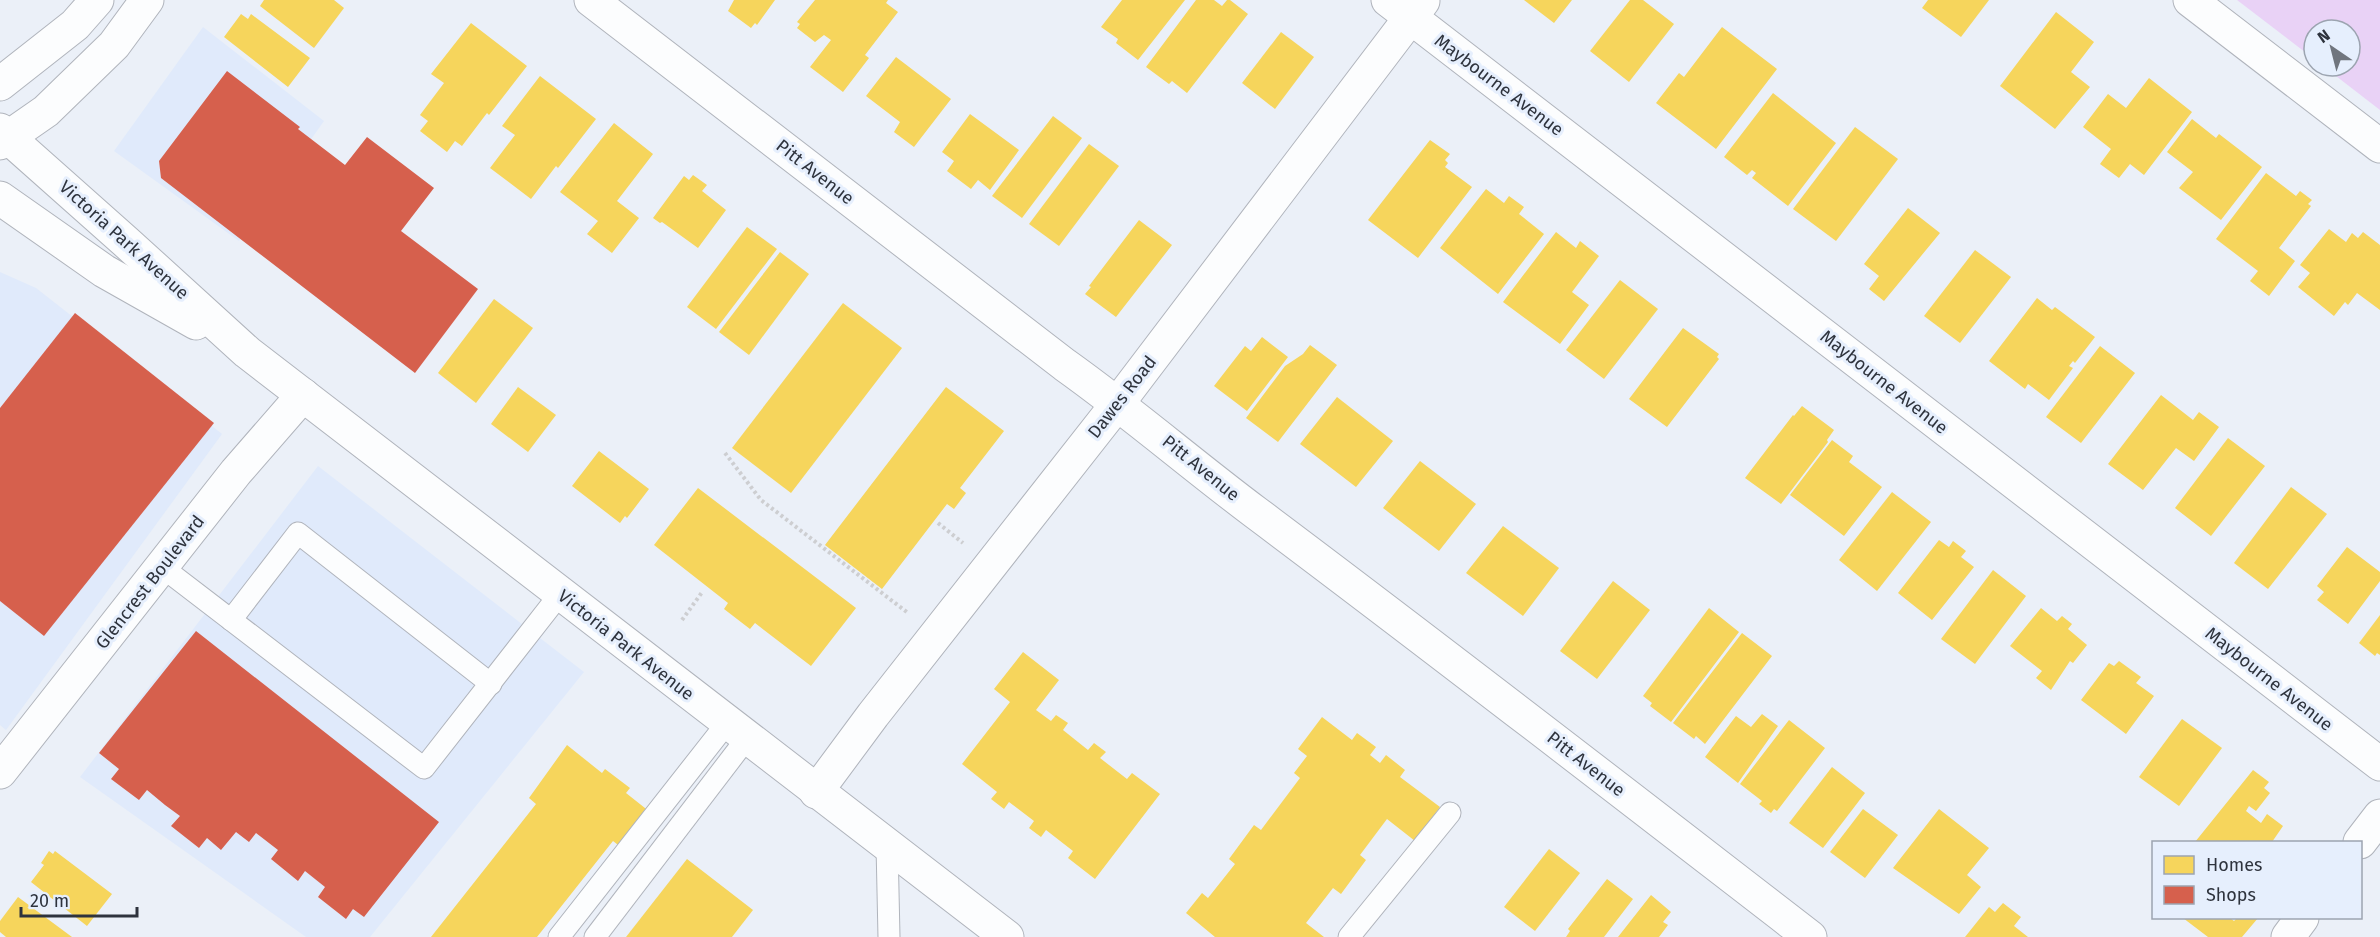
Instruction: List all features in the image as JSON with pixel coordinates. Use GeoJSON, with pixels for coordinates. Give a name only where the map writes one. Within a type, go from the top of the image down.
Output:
{"type":"FeatureCollection","features":[{"type":"Feature","properties":{"kind":"street"},"geometry":{"type":"LineString","coordinates":[[0,84],[75,25],[97,0]]}},
{"type":"Feature","properties":{"kind":"street"},"geometry":{"type":"LineString","coordinates":[[3,137],[46,111],[114,45],[147,0]]}},
{"type":"Feature","properties":{"kind":"street","name":"Pitt Avenue"},"geometry":{"type":"LineString","coordinates":[[591,0],[1810,937]]}},
{"type":"Feature","properties":{"kind":"street"},"geometry":{"type":"LineString","coordinates":[[2190,0],[2380,146]]}},
{"type":"Feature","properties":{"kind":"street","name":"Dawes Road"},"geometry":{"type":"LineString","coordinates":[[816,792],[935,634],[1118,403],[1407,6]]}},
{"type":"Feature","properties":{"kind":"street","name":"Maybourne Avenue"},"geometry":{"type":"LineString","coordinates":[[1407,6],[2380,764]]}},
{"type":"Feature","properties":{"kind":"street","name":"Victoria Park Avenue"},"geometry":{"type":"LineString","coordinates":[[3,137],[247,352],[1007,937]]}},
{"type":"Feature","properties":{"kind":"street","name":"Victoria Park Avenue"},"geometry":{"type":"LineString","coordinates":[[0,198],[104,271],[247,352]]}},
{"type":"Feature","properties":{"kind":"street","name":"Glencrest Boulevard"},"geometry":{"type":"LineString","coordinates":[[0,772],[242,465],[303,395]]}},
{"type":"Feature","properties":{"kind":"street"},"geometry":{"type":"LineString","coordinates":[[2361,841],[2380,816]]}},
{"type":"Feature","properties":{"kind":"street"},"geometry":{"type":"LineString","coordinates":[[2288,937],[2301,919]]}},
{"type":"Feature","properties":{"kind":"lane"},"geometry":{"type":"LineString","coordinates":[[231,620],[298,533],[491,684]]}},
{"type":"Feature","properties":{"kind":"lane"},"geometry":{"type":"LineString","coordinates":[[162,567],[424,768],[560,594]]}},
{"type":"Feature","properties":{"kind":"lane"},"geometry":{"type":"LineString","coordinates":[[559,937],[737,730]]}},
{"type":"Feature","properties":{"kind":"lane"},"geometry":{"type":"LineString","coordinates":[[595,937],[737,730]]}},
{"type":"Feature","properties":{"kind":"lane"},"geometry":{"type":"LineString","coordinates":[[1348,937],[1450,813]]}},
{"type":"Feature","properties":{"kind":"lane"},"geometry":{"type":"LineString","coordinates":[[887,845],[889,937]]}},
{"type":"Feature","properties":{"kind":"path"},"geometry":{"type":"LineString","coordinates":[[724,453],[761,500],[935,634]]}},
{"type":"Feature","properties":{"kind":"path"},"geometry":{"type":"LineString","coordinates":[[682,620],[704,591]]}},
{"type":"Feature","properties":{"kind":"shaded area"},"geometry":{"type":"Polygon","coordinates":[[[2237,0],[2380,0],[2380,110],[2339,78],[2362,78],[2362,18],[2302,18],[2302,50],[2237,0]]]}},
{"type":"Feature","properties":{"kind":"shaded area"},"geometry":{"type":"Polygon","coordinates":[[[203,27],[324,121],[239,241],[114,151],[203,27]]]}},
{"type":"Feature","properties":{"kind":"shaded area"},"geometry":{"type":"Polygon","coordinates":[[[0,272],[36,288],[222,434],[6,730],[0,725],[0,272]]]}},
{"type":"Feature","properties":{"kind":"shaded area"},"geometry":{"type":"Polygon","coordinates":[[[318,466],[584,672],[370,937],[306,937],[80,777],[318,466]]]}},
{"type":"Feature","properties":{"kind":"building: Homes"},"geometry":{"type":"Polygon","coordinates":[[[264,0],[334,0],[344,8],[314,48],[260,6],[264,0]]]}},
{"type":"Feature","properties":{"kind":"building: Homes"},"geometry":{"type":"Polygon","coordinates":[[[734,0],[775,0],[757,25],[755,23],[751,28],[728,11],[734,0]]]}},
{"type":"Feature","properties":{"kind":"building: Homes"},"geometry":{"type":"Polygon","coordinates":[[[815,0],[888,0],[886,3],[898,12],[865,55],[869,58],[843,92],[810,67],[831,40],[824,35],[815,42],[797,28],[800,24],[797,22],[815,0]]]}},
{"type":"Feature","properties":{"kind":"building: Homes"},"geometry":{"type":"Polygon","coordinates":[[[1122,0],[1185,0],[1138,60],[1116,43],[1118,39],[1101,27],[1122,0]]]}},
{"type":"Feature","properties":{"kind":"building: Homes"},"geometry":{"type":"Polygon","coordinates":[[[1196,0],[1214,0],[1222,6],[1230,0],[1248,14],[1187,93],[1172,81],[1169,84],[1146,67],[1196,0]]]}},
{"type":"Feature","properties":{"kind":"building: Homes"},"geometry":{"type":"Polygon","coordinates":[[[1524,0],[1572,0],[1554,23],[1524,0]]]}},
{"type":"Feature","properties":{"kind":"building: Homes"},"geometry":{"type":"Polygon","coordinates":[[[1630,0],[1643,0],[1674,24],[1629,82],[1590,51],[1630,0]]]}},
{"type":"Feature","properties":{"kind":"building: Homes"},"geometry":{"type":"Polygon","coordinates":[[[1928,0],[1989,0],[1961,37],[1922,8],[1928,0]]]}},
{"type":"Feature","properties":{"kind":"building: Homes"},"geometry":{"type":"Polygon","coordinates":[[[2056,12],[2094,42],[2071,72],[2090,87],[2055,129],[2000,86],[2056,12]]]}},
{"type":"Feature","properties":{"kind":"building: Homes"},"geometry":{"type":"Polygon","coordinates":[[[241,14],[248,19],[251,14],[310,58],[288,87],[224,37],[241,14]]]}},
{"type":"Feature","properties":{"kind":"building: Homes"},"geometry":{"type":"Polygon","coordinates":[[[471,23],[527,66],[462,146],[455,141],[447,152],[420,131],[428,121],[420,115],[444,83],[431,74],[471,23]]]}},
{"type":"Feature","properties":{"kind":"building: Homes"},"geometry":{"type":"Polygon","coordinates":[[[1722,27],[1777,69],[1716,149],[1656,103],[1679,73],[1684,77],[1722,27]]]}},
{"type":"Feature","properties":{"kind":"building: Homes"},"geometry":{"type":"Polygon","coordinates":[[[1281,32],[1314,57],[1275,109],[1242,83],[1281,32]]]}},
{"type":"Feature","properties":{"kind":"building: Homes"},"geometry":{"type":"Polygon","coordinates":[[[896,57],[951,99],[914,147],[894,132],[900,122],[866,96],[896,57]]]}},
{"type":"Feature","properties":{"kind":"building: Homes"},"geometry":{"type":"Polygon","coordinates":[[[540,76],[596,119],[531,199],[490,168],[515,135],[502,126],[540,76]]]}},
{"type":"Feature","properties":{"kind":"building: Homes"},"geometry":{"type":"Polygon","coordinates":[[[2149,78],[2192,112],[2144,175],[2130,164],[2119,178],[2100,164],[2111,149],[2083,127],[2108,94],[2126,108],[2149,78]]]}},
{"type":"Feature","properties":{"kind":"building: Homes"},"geometry":{"type":"Polygon","coordinates":[[[1773,93],[1836,143],[1788,206],[1752,178],[1756,173],[1752,170],[1747,175],[1724,157],[1773,93]]]}},
{"type":"Feature","properties":{"kind":"building: Homes"},"geometry":{"type":"Polygon","coordinates":[[[970,114],[1019,150],[990,190],[978,180],[971,189],[947,171],[954,161],[942,152],[970,114]]]}},
{"type":"Feature","properties":{"kind":"building: Homes"},"geometry":{"type":"Polygon","coordinates":[[[1053,116],[1082,138],[1022,218],[992,196],[1053,116]]]}},
{"type":"Feature","properties":{"kind":"building: Homes"},"geometry":{"type":"Polygon","coordinates":[[[2192,119],[2216,138],[2219,134],[2262,167],[2221,220],[2179,188],[2193,172],[2167,152],[2192,119]]]}},
{"type":"Feature","properties":{"kind":"building: Homes"},"geometry":{"type":"Polygon","coordinates":[[[614,123],[653,154],[617,201],[639,218],[612,253],[587,234],[598,221],[560,192],[614,123]]]}},
{"type":"Feature","properties":{"kind":"building: Homes"},"geometry":{"type":"Polygon","coordinates":[[[1855,127],[1898,159],[1836,241],[1793,209],[1855,127]]]}},
{"type":"Feature","properties":{"kind":"building: Homes"},"geometry":{"type":"Polygon","coordinates":[[[1430,140],[1450,154],[1445,160],[1448,163],[1445,167],[1472,187],[1418,258],[1368,220],[1430,140]]]}},
{"type":"Feature","properties":{"kind":"building: Homes"},"geometry":{"type":"Polygon","coordinates":[[[1089,144],[1119,166],[1059,246],[1029,224],[1089,144]]]}},
{"type":"Feature","properties":{"kind":"building: Homes"},"geometry":{"type":"Polygon","coordinates":[[[2266,173],[2296,196],[2300,191],[2312,200],[2308,204],[2311,206],[2279,248],[2295,261],[2269,296],[2250,281],[2258,271],[2216,239],[2266,173]]]}},
{"type":"Feature","properties":{"kind":"building: Homes"},"geometry":{"type":"Polygon","coordinates":[[[693,175],[707,185],[702,191],[726,210],[698,248],[653,218],[684,176],[689,180],[693,175]]]}},
{"type":"Feature","properties":{"kind":"building: Homes"},"geometry":{"type":"Polygon","coordinates":[[[1486,189],[1504,203],[1509,196],[1524,207],[1519,214],[1544,234],[1498,294],[1440,248],[1486,189]]]}},
{"type":"Feature","properties":{"kind":"building: Homes"},"geometry":{"type":"Polygon","coordinates":[[[1908,208],[1940,233],[1884,301],[1869,289],[1879,276],[1864,264],[1908,208]]]}},
{"type":"Feature","properties":{"kind":"building: Homes"},"geometry":{"type":"Polygon","coordinates":[[[1139,220],[1172,245],[1116,317],[1085,294],[1139,220]]]}},
{"type":"Feature","properties":{"kind":"building: Homes"},"geometry":{"type":"Polygon","coordinates":[[[747,227],[777,249],[716,329],[687,307],[747,227]]]}},
{"type":"Feature","properties":{"kind":"building: Homes"},"geometry":{"type":"Polygon","coordinates":[[[2329,229],[2346,242],[2352,233],[2358,238],[2363,232],[2380,245],[2380,310],[2357,293],[2348,305],[2345,302],[2334,316],[2298,287],[2310,273],[2300,265],[2329,229]]]}},
{"type":"Feature","properties":{"kind":"building: Homes"},"geometry":{"type":"Polygon","coordinates":[[[1556,232],[1576,248],[1580,241],[1599,256],[1572,292],[1589,305],[1560,344],[1503,302],[1556,232]]]}},
{"type":"Feature","properties":{"kind":"building: Homes"},"geometry":{"type":"Polygon","coordinates":[[[1975,250],[2011,277],[1960,343],[1924,316],[1975,250]]]}},
{"type":"Feature","properties":{"kind":"building: Homes"},"geometry":{"type":"Polygon","coordinates":[[[780,252],[809,274],[749,355],[719,332],[780,252]]]}},
{"type":"Feature","properties":{"kind":"building: Homes"},"geometry":{"type":"Polygon","coordinates":[[[1620,280],[1658,309],[1604,379],[1566,350],[1620,280]]]}},
{"type":"Feature","properties":{"kind":"building: Homes"},"geometry":{"type":"Polygon","coordinates":[[[2037,298],[2052,310],[2055,307],[2095,337],[2075,363],[2073,361],[2069,366],[2073,368],[2049,400],[2028,384],[2025,389],[1989,361],[2037,298]]]}},
{"type":"Feature","properties":{"kind":"building: Homes"},"geometry":{"type":"Polygon","coordinates":[[[494,299],[533,328],[476,403],[438,373],[494,299]]]}},
{"type":"Feature","properties":{"kind":"building: Homes"},"geometry":{"type":"Polygon","coordinates":[[[843,303],[902,348],[791,493],[732,448],[843,303]]]}},
{"type":"Feature","properties":{"kind":"building: Homes"},"geometry":{"type":"Polygon","coordinates":[[[1683,328],[1719,354],[1717,357],[1719,359],[1667,427],[1629,399],[1683,328]]]}},
{"type":"Feature","properties":{"kind":"building: Homes"},"geometry":{"type":"Polygon","coordinates":[[[1262,337],[1288,357],[1247,411],[1214,386],[1245,346],[1251,351],[1262,337]]]}},
{"type":"Feature","properties":{"kind":"building: Homes"},"geometry":{"type":"Polygon","coordinates":[[[1310,345],[1337,365],[1278,442],[1246,418],[1285,366],[1303,354],[1310,345]]]}},
{"type":"Feature","properties":{"kind":"building: Homes"},"geometry":{"type":"Polygon","coordinates":[[[2100,346],[2135,373],[2081,443],[2046,417],[2100,346]]]}},
{"type":"Feature","properties":{"kind":"building: Homes"},"geometry":{"type":"Polygon","coordinates":[[[518,387],[556,415],[528,452],[491,424],[518,387]]]}},
{"type":"Feature","properties":{"kind":"building: Homes"},"geometry":{"type":"Polygon","coordinates":[[[946,387],[1004,431],[960,488],[966,493],[954,509],[947,504],[882,589],[825,545],[946,387]]]}},
{"type":"Feature","properties":{"kind":"building: Homes"},"geometry":{"type":"Polygon","coordinates":[[[2161,395],[2193,420],[2199,412],[2219,427],[2194,461],[2176,448],[2143,490],[2108,464],[2161,395]]]}},
{"type":"Feature","properties":{"kind":"building: Homes"},"geometry":{"type":"Polygon","coordinates":[[[1337,397],[1393,441],[1356,487],[1300,444],[1337,397]]]}},
{"type":"Feature","properties":{"kind":"building: Homes"},"geometry":{"type":"Polygon","coordinates":[[[1802,406],[1834,430],[1828,442],[1781,504],[1745,478],[1802,406]]]}},
{"type":"Feature","properties":{"kind":"building: Homes"},"geometry":{"type":"Polygon","coordinates":[[[2228,438],[2265,466],[2211,536],[2175,508],[2228,438]]]}},
{"type":"Feature","properties":{"kind":"building: Homes"},"geometry":{"type":"Polygon","coordinates":[[[1832,440],[1853,456],[1849,462],[1882,487],[1844,536],[1790,495],[1832,440]]]}},
{"type":"Feature","properties":{"kind":"building: Homes"},"geometry":{"type":"Polygon","coordinates":[[[599,451],[649,489],[627,518],[625,516],[620,523],[572,486],[599,451]]]}},
{"type":"Feature","properties":{"kind":"building: Homes"},"geometry":{"type":"Polygon","coordinates":[[[1420,461],[1476,504],[1439,551],[1383,508],[1420,461]]]}},
{"type":"Feature","properties":{"kind":"building: Homes"},"geometry":{"type":"Polygon","coordinates":[[[2291,487],[2327,514],[2268,589],[2234,563],[2291,487]]]}},
{"type":"Feature","properties":{"kind":"building: Homes"},"geometry":{"type":"Polygon","coordinates":[[[698,488],[856,608],[811,666],[755,623],[750,629],[724,609],[728,603],[654,545],[698,488]]]}},
{"type":"Feature","properties":{"kind":"building: Homes"},"geometry":{"type":"Polygon","coordinates":[[[1892,492],[1931,522],[1877,591],[1839,560],[1892,492]]]}},
{"type":"Feature","properties":{"kind":"building: Homes"},"geometry":{"type":"Polygon","coordinates":[[[1503,526],[1559,568],[1523,616],[1466,573],[1503,526]]]}},
{"type":"Feature","properties":{"kind":"building: Homes"},"geometry":{"type":"Polygon","coordinates":[[[1939,540],[1949,547],[1953,541],[1966,551],[1961,557],[1974,567],[1932,620],[1898,593],[1939,540]]]}},
{"type":"Feature","properties":{"kind":"building: Homes"},"geometry":{"type":"Polygon","coordinates":[[[2347,547],[2380,572],[2380,581],[2348,624],[2317,600],[2324,592],[2317,586],[2347,547]]]}},
{"type":"Feature","properties":{"kind":"building: Homes"},"geometry":{"type":"Polygon","coordinates":[[[1993,570],[2026,596],[1975,664],[1941,639],[1993,570]]]}},
{"type":"Feature","properties":{"kind":"building: Homes"},"geometry":{"type":"Polygon","coordinates":[[[1613,581],[1650,610],[1597,679],[1560,651],[1613,581]]]}},
{"type":"Feature","properties":{"kind":"building: Homes"},"geometry":{"type":"Polygon","coordinates":[[[1709,608],[1739,632],[1671,722],[1650,706],[1652,703],[1643,696],[1709,608]]]}},
{"type":"Feature","properties":{"kind":"building: Homes"},"geometry":{"type":"Polygon","coordinates":[[[2041,608],[2057,621],[2062,616],[2072,624],[2068,629],[2087,645],[2073,663],[2070,661],[2051,690],[2036,678],[2042,671],[2010,646],[2041,608]]]}},
{"type":"Feature","properties":{"kind":"building: Homes"},"geometry":{"type":"Polygon","coordinates":[[[2380,615],[2380,655],[2377,653],[2375,656],[2359,643],[2380,615]]]}},
{"type":"Feature","properties":{"kind":"building: Homes"},"geometry":{"type":"Polygon","coordinates":[[[1742,633],[1772,656],[1705,744],[1696,736],[1694,739],[1673,723],[1742,633]]]}},
{"type":"Feature","properties":{"kind":"building: Homes"},"geometry":{"type":"Polygon","coordinates":[[[1023,652],[1059,680],[1036,710],[1051,721],[1056,715],[1068,723],[1063,730],[1088,750],[1094,743],[1106,752],[1100,758],[1127,779],[1132,773],[1160,794],[1095,879],[1068,858],[1073,851],[1046,830],[1041,837],[1029,828],[1034,821],[1009,802],[1004,809],[991,799],[997,792],[962,764],[1010,702],[994,689],[1023,652]]]}},
{"type":"Feature","properties":{"kind":"building: Homes"},"geometry":{"type":"Polygon","coordinates":[[[2119,661],[2141,677],[2136,683],[2154,696],[2126,734],[2081,700],[2109,663],[2114,666],[2119,661]]]}},
{"type":"Feature","properties":{"kind":"building: Homes"},"geometry":{"type":"Polygon","coordinates":[[[1762,714],[1778,726],[1738,783],[1705,757],[1736,716],[1751,727],[1762,714]]]}},
{"type":"Feature","properties":{"kind":"building: Homes"},"geometry":{"type":"Polygon","coordinates":[[[1322,717],[1352,740],[1357,733],[1376,747],[1370,755],[1380,763],[1386,755],[1405,770],[1400,777],[1440,807],[1415,841],[1387,819],[1360,855],[1366,860],[1341,894],[1333,888],[1306,923],[1324,937],[1215,937],[1186,913],[1202,893],[1208,898],[1235,864],[1229,859],[1254,825],[1261,830],[1300,778],[1294,773],[1307,756],[1298,749],[1322,717]]]}},
{"type":"Feature","properties":{"kind":"building: Homes"},"geometry":{"type":"Polygon","coordinates":[[[2182,719],[2222,748],[2179,806],[2139,777],[2182,719]]]}},
{"type":"Feature","properties":{"kind":"building: Homes"},"geometry":{"type":"Polygon","coordinates":[[[1789,720],[1825,748],[1777,811],[1774,809],[1771,813],[1759,804],[1762,801],[1740,784],[1789,720]]]}},
{"type":"Feature","properties":{"kind":"building: Homes"},"geometry":{"type":"Polygon","coordinates":[[[567,745],[602,773],[605,769],[630,788],[626,793],[650,812],[622,848],[613,841],[537,937],[431,937],[536,804],[529,798],[567,745]]]}},
{"type":"Feature","properties":{"kind":"building: Homes"},"geometry":{"type":"Polygon","coordinates":[[[1832,767],[1865,793],[1823,848],[1789,823],[1832,767]]]}},
{"type":"Feature","properties":{"kind":"building: Homes"},"geometry":{"type":"Polygon","coordinates":[[[2253,770],[2269,782],[2264,788],[2270,793],[2256,811],[2249,806],[2246,811],[2261,823],[2267,814],[2283,826],[2273,841],[2196,841],[2253,770]]]}},
{"type":"Feature","properties":{"kind":"building: Homes"},"geometry":{"type":"Polygon","coordinates":[[[1863,809],[1898,835],[1865,878],[1830,852],[1863,809]]]}},
{"type":"Feature","properties":{"kind":"building: Homes"},"geometry":{"type":"Polygon","coordinates":[[[1939,809],[1989,848],[1967,875],[1981,887],[1959,914],[1893,868],[1939,809]]]}},
{"type":"Feature","properties":{"kind":"building: Homes"},"geometry":{"type":"Polygon","coordinates":[[[1549,849],[1580,873],[1535,931],[1504,907],[1549,849]]]}},
{"type":"Feature","properties":{"kind":"building: Homes"},"geometry":{"type":"Polygon","coordinates":[[[49,851],[53,854],[55,851],[112,894],[87,926],[31,882],[44,865],[41,863],[49,851]]]}},
{"type":"Feature","properties":{"kind":"building: Homes"},"geometry":{"type":"Polygon","coordinates":[[[687,859],[753,910],[732,937],[626,937],[687,859]]]}},
{"type":"Feature","properties":{"kind":"building: Homes"},"geometry":{"type":"Polygon","coordinates":[[[1607,879],[1633,899],[1604,937],[1566,937],[1570,931],[1568,929],[1607,879]]]}},
{"type":"Feature","properties":{"kind":"building: Homes"},"geometry":{"type":"Polygon","coordinates":[[[1651,895],[1671,912],[1663,922],[1668,925],[1659,937],[1618,937],[1651,895]]]}},
{"type":"Feature","properties":{"kind":"building: Homes"},"geometry":{"type":"Polygon","coordinates":[[[18,897],[72,937],[6,937],[0,932],[0,921],[18,897]]]}},
{"type":"Feature","properties":{"kind":"building: Homes"},"geometry":{"type":"Polygon","coordinates":[[[2003,903],[2021,917],[2014,926],[2028,937],[1965,937],[1989,907],[1995,912],[2003,903]]]}},
{"type":"Feature","properties":{"kind":"building: Homes"},"geometry":{"type":"Polygon","coordinates":[[[2184,919],[2231,919],[2234,921],[2236,919],[2257,919],[2242,937],[2208,937],[2184,919]]]}},
{"type":"Feature","properties":{"kind":"building: Shops"},"geometry":{"type":"Polygon","coordinates":[[[227,71],[345,165],[367,137],[434,188],[401,231],[478,289],[415,373],[161,178],[159,161],[227,71]]]}},
{"type":"Feature","properties":{"kind":"building: Shops"},"geometry":{"type":"Polygon","coordinates":[[[75,313],[214,423],[44,636],[0,601],[0,408],[75,313]]]}},
{"type":"Feature","properties":{"kind":"building: Shops"},"geometry":{"type":"Polygon","coordinates":[[[196,631],[439,822],[364,917],[353,909],[346,919],[318,897],[325,887],[305,871],[298,881],[271,859],[278,850],[256,833],[249,842],[236,832],[221,850],[207,838],[199,848],[171,826],[180,816],[147,790],[139,800],[111,779],[119,769],[99,753],[196,631]]]}}]}
